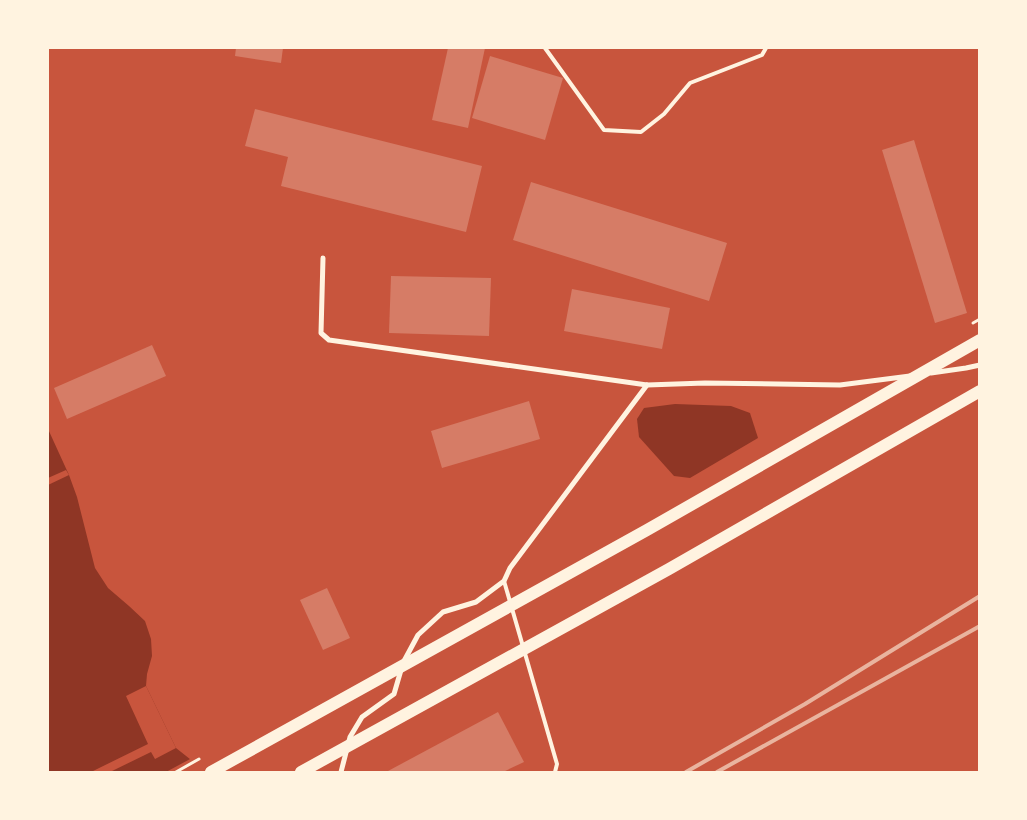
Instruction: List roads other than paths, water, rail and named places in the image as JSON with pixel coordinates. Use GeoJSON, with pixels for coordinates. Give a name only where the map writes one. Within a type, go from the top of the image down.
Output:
{"type":"FeatureCollection","features":[{"type":"Feature","properties":{"kind":"main road"},"geometry":{"type":"LineString","coordinates":[[210,772],[648,530],[980,340]]}},
{"type":"Feature","properties":{"kind":"main road"},"geometry":{"type":"LineString","coordinates":[[301,772],[669,569],[980,391]]}},
{"type":"Feature","properties":{"kind":"street"},"geometry":{"type":"LineString","coordinates":[[323,258],[321,333],[329,340],[647,385],[705,383],[840,385],[980,365]]}},
{"type":"Feature","properties":{"kind":"street"},"geometry":{"type":"LineString","coordinates":[[341,772],[350,737],[362,718],[394,694],[405,658],[418,635],[443,612],[476,602],[504,581],[510,568],[647,385]]}},
{"type":"Feature","properties":{"kind":"lane"},"geometry":{"type":"LineString","coordinates":[[546,48],[604,130],[641,132],[664,114],[690,83],[762,55],[766,48]]}},
{"type":"Feature","properties":{"kind":"lane"},"geometry":{"type":"LineString","coordinates":[[504,581],[557,764],[555,772]]}},
{"type":"Feature","properties":{"kind":"railway"},"geometry":{"type":"LineString","coordinates":[[686,772],[805,704],[980,596]]}},
{"type":"Feature","properties":{"kind":"railway"},"geometry":{"type":"LineString","coordinates":[[717,772],[980,626]]}}]}
